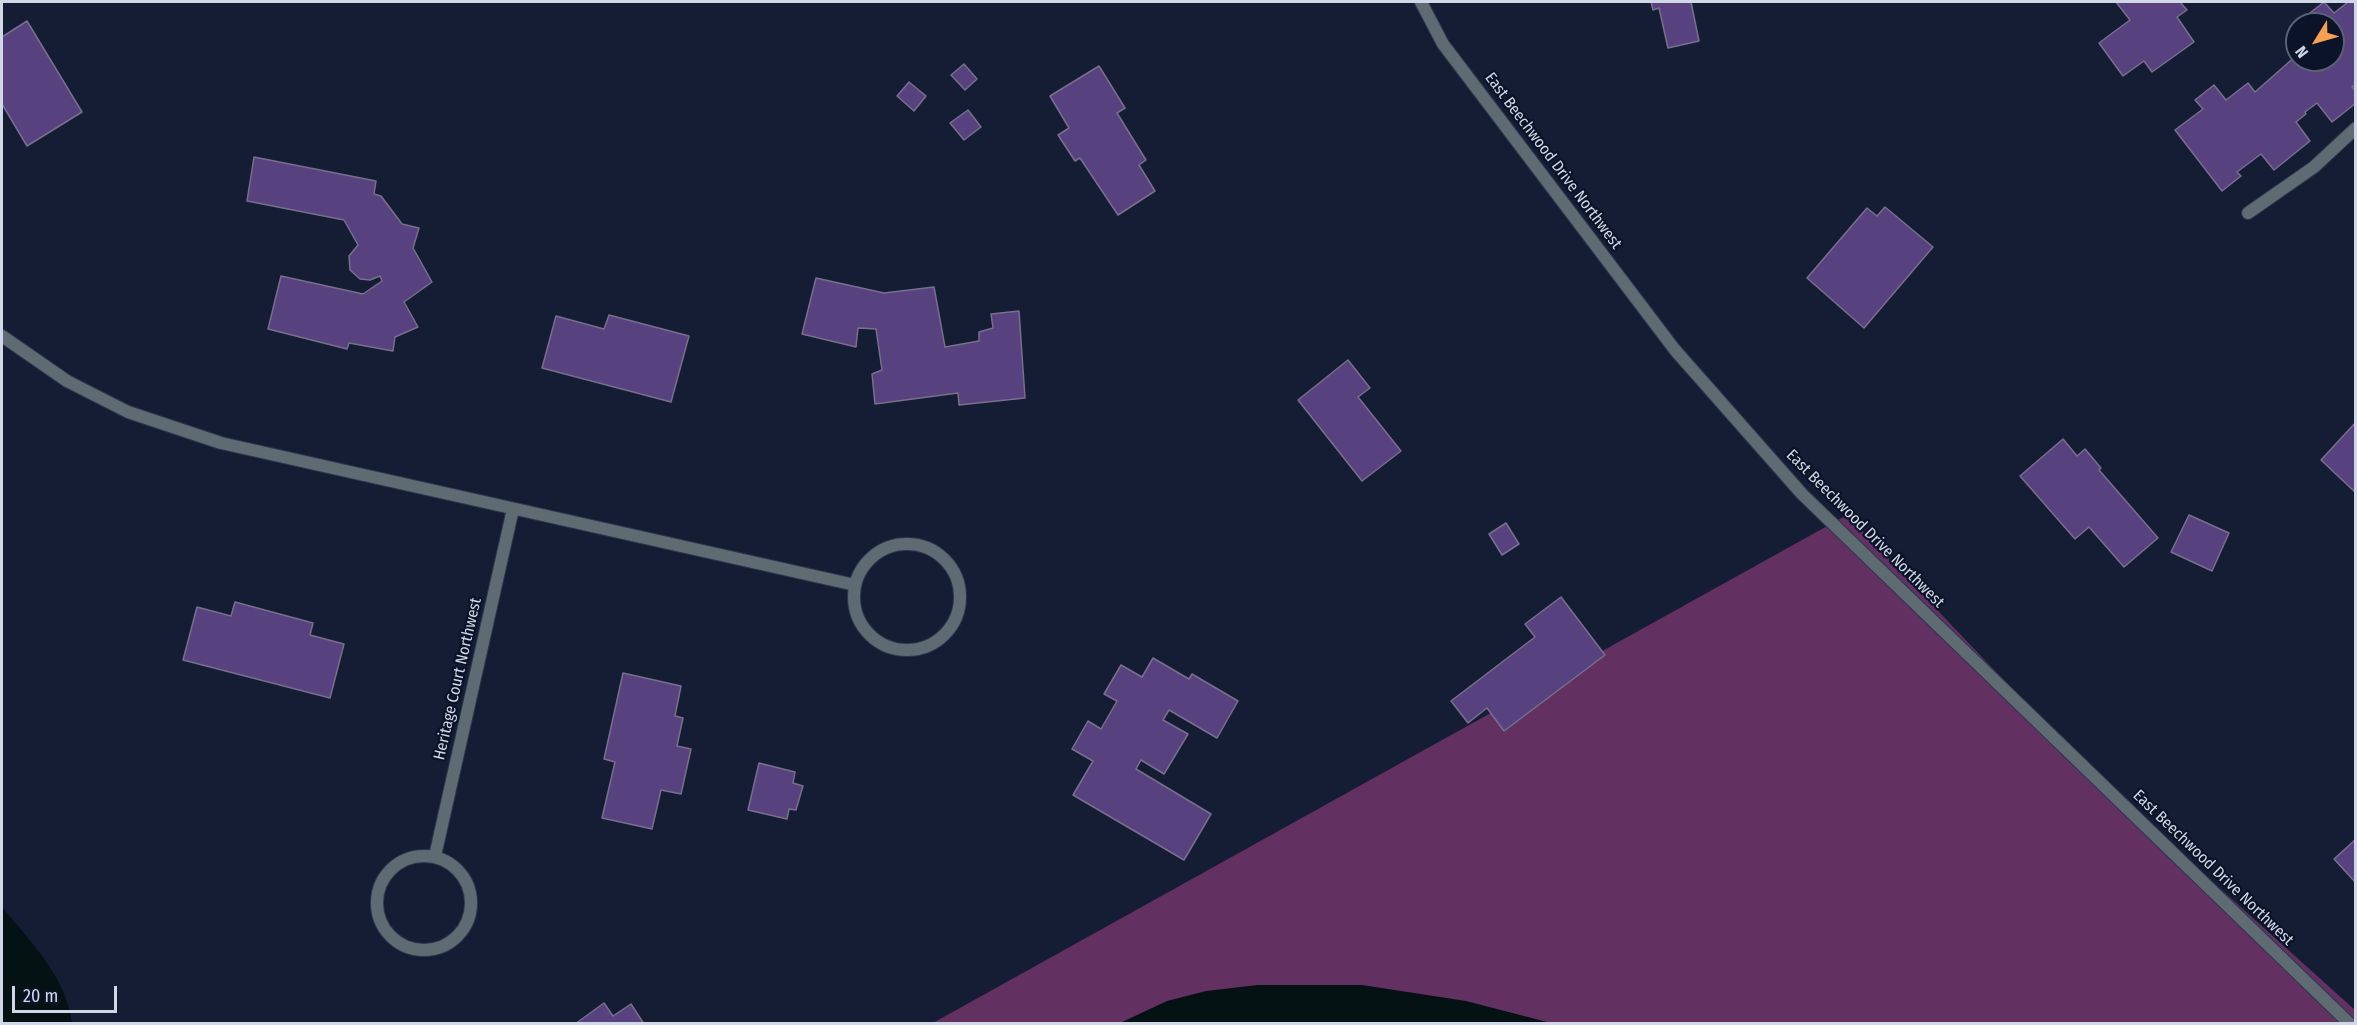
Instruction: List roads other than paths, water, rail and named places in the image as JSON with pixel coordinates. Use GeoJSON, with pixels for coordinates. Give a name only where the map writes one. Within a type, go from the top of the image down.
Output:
{"type":"FeatureCollection","features":[{"type":"Feature","properties":{"kind":"street","name":"East Beechwood Drive Northwest"},"geometry":{"type":"LineString","coordinates":[[1421,2],[1443,44],[1675,350],[1802,494],[2350,1023]]}},
{"type":"Feature","properties":{"kind":"street"},"geometry":{"type":"LineString","coordinates":[[2248,213],[2313,167],[2355,128]]}},
{"type":"Feature","properties":{"kind":"street"},"geometry":{"type":"LineString","coordinates":[[2,336],[67,381],[128,412],[221,444],[855,585]]}},
{"type":"Feature","properties":{"kind":"street","name":"Heritage Court Northwest"},"geometry":{"type":"LineString","coordinates":[[435,856],[513,509]]}},
{"type":"Feature","properties":{"kind":"street"},"geometry":{"type":"LineString","coordinates":[[898,544],[919,545],[937,554],[952,569],[959,588],[959,609],[950,628],[935,642],[915,650],[895,649],[876,640],[862,625],[854,605],[855,585],[863,566],[878,552],[898,544]]}},
{"type":"Feature","properties":{"kind":"street"},"geometry":{"type":"LineString","coordinates":[[416,856],[435,856],[452,864],[465,878],[471,895],[471,914],[463,931],[450,944],[432,951],[414,950],[397,942],[384,929],[377,911],[378,893],[385,876],[399,863],[416,856]]}}]}
